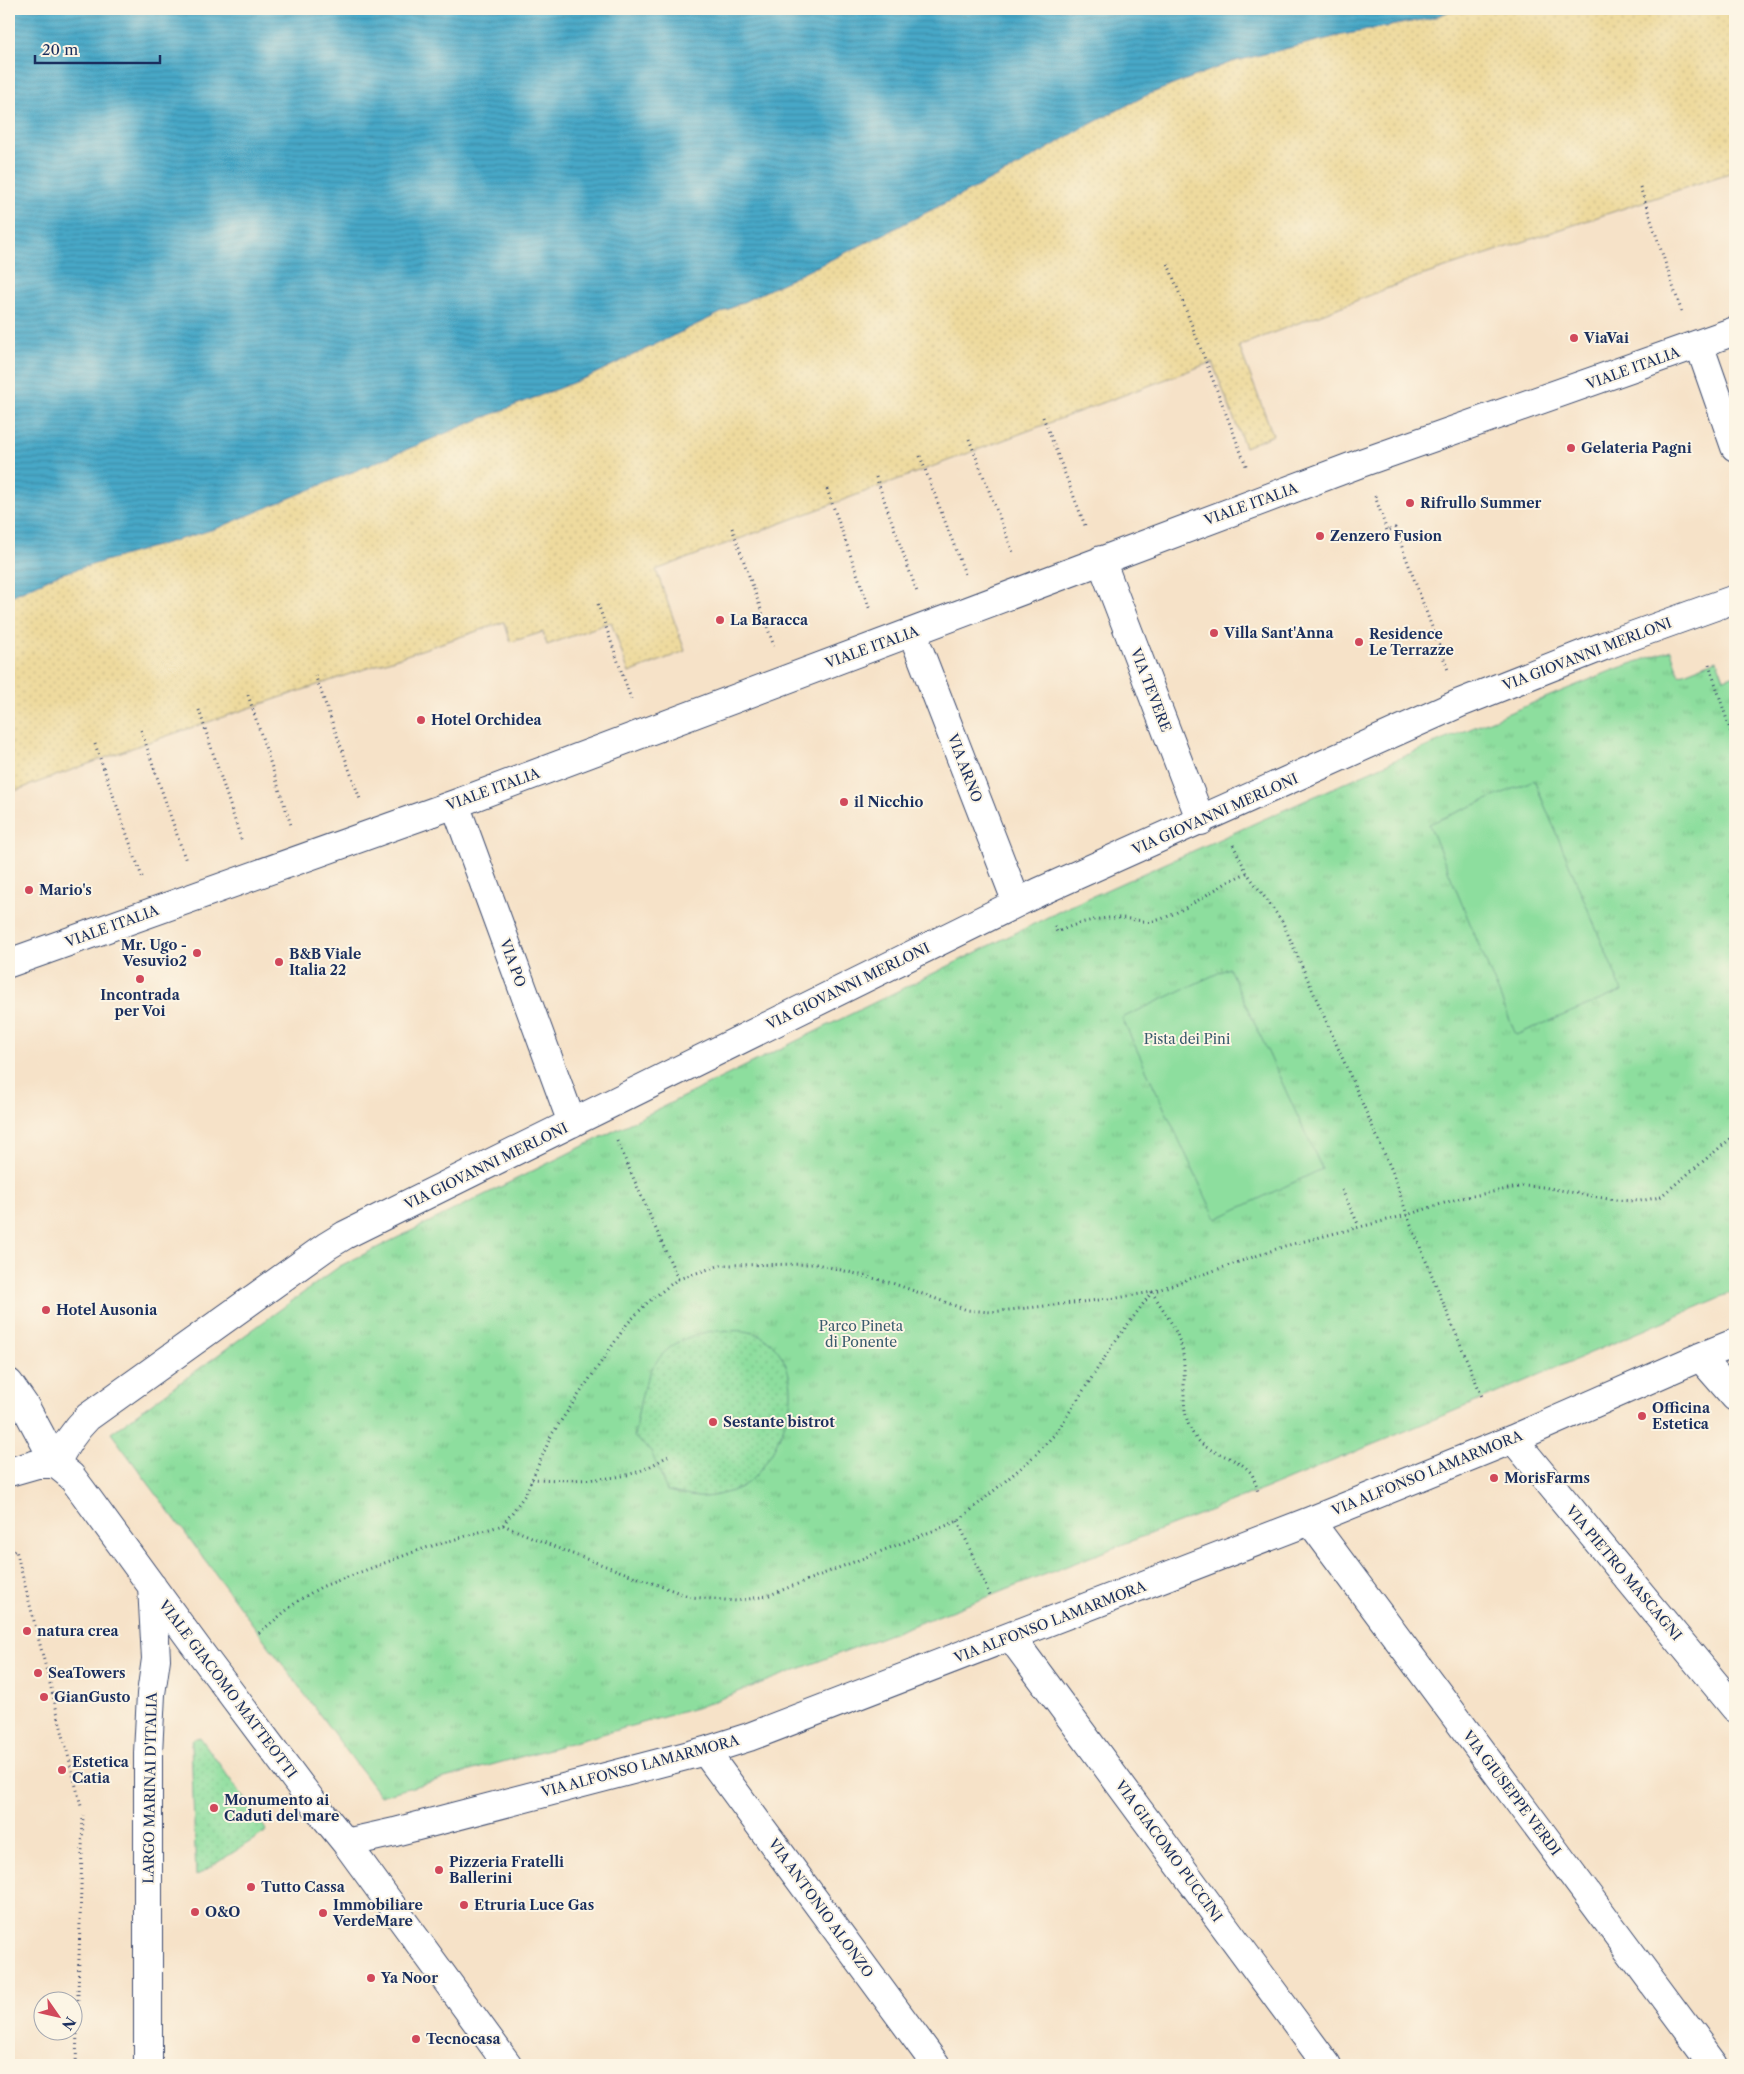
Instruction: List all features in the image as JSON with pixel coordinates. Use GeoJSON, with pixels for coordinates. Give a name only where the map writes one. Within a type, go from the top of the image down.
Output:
{"type":"FeatureCollection","features":[{"type":"Feature","properties":{"kind":"street","name":"VIALE ITALIA"},"geometry":{"type":"LineString","coordinates":[[9,963],[455,804],[1260,501],[1735,331]]}},
{"type":"Feature","properties":{"kind":"street"},"geometry":{"type":"LineString","coordinates":[[1696,345],[1735,447]]}},
{"type":"Feature","properties":{"kind":"street","name":"VIA TEVERE"},"geometry":{"type":"LineString","coordinates":[[1100,561],[1123,616],[1201,821]]}},
{"type":"Feature","properties":{"kind":"street","name":"VIA GIOVANNI MERLONI"},"geometry":{"type":"LineString","coordinates":[[56,1464],[75,1431],[88,1417],[327,1246],[1017,903],[1460,703],[1604,646],[1735,599]]}},
{"type":"Feature","properties":{"kind":"street","name":"VIA ARNO"},"geometry":{"type":"LineString","coordinates":[[921,629],[936,693],[1017,903]]}},
{"type":"Feature","properties":{"kind":"street","name":"VIA PO"},"geometry":{"type":"LineString","coordinates":[[455,804],[572,1123]]}},
{"type":"Feature","properties":{"kind":"street","name":"VIA ALFONSO LAMARMORA"},"geometry":{"type":"LineString","coordinates":[[346,1843],[395,1832],[705,1751],[757,1733],[1310,1521],[1513,1439],[1735,1343]]}},
{"type":"Feature","properties":{"kind":"street"},"geometry":{"type":"LineString","coordinates":[[1700,1357],[1735,1398]]}},
{"type":"Feature","properties":{"kind":"street","name":"VIALE GIACOMO MATTEOTTI"},"geometry":{"type":"LineString","coordinates":[[9,1383],[25,1406],[56,1464],[70,1476],[197,1648],[346,1843],[505,2063]]}},
{"type":"Feature","properties":{"kind":"street","name":"VIA PIETRO MASCAGNI"},"geometry":{"type":"LineString","coordinates":[[1513,1439],[1735,1708]]}},
{"type":"Feature","properties":{"kind":"street"},"geometry":{"type":"LineString","coordinates":[[9,1472],[36,1464],[56,1464]]}},
{"type":"Feature","properties":{"kind":"street","name":"VIA GIUSEPPE VERDI"},"geometry":{"type":"LineString","coordinates":[[1310,1521],[1714,2065]]}},
{"type":"Feature","properties":{"kind":"street","name":"LARGO MARINAI D'ITALIA"},"geometry":{"type":"LineString","coordinates":[[148,2065],[148,1753],[151,1694],[156,1659],[152,1586]]}},
{"type":"Feature","properties":{"kind":"street","name":"VIA GIACOMO PUCCINI"},"geometry":{"type":"LineString","coordinates":[[1011,1637],[1327,2065]]}},
{"type":"Feature","properties":{"kind":"street"},"geometry":{"type":"LineString","coordinates":[[156,1659],[174,1646],[197,1648]]}},
{"type":"Feature","properties":{"kind":"street","name":"VIA ANTONIO ALONZO"},"geometry":{"type":"LineString","coordinates":[[705,1751],[936,2065]]}},
{"type":"Feature","properties":{"kind":"path"},"geometry":{"type":"LineString","coordinates":[[1640,187],[1696,345]]}},
{"type":"Feature","properties":{"kind":"path"},"geometry":{"type":"LineString","coordinates":[[1168,264],[1260,501]]}},
{"type":"Feature","properties":{"kind":"path"},"geometry":{"type":"LineString","coordinates":[[1043,417],[1100,561]]}},
{"type":"Feature","properties":{"kind":"path"},"geometry":{"type":"LineString","coordinates":[[970,440],[1027,588]]}},
{"type":"Feature","properties":{"kind":"path"},"geometry":{"type":"LineString","coordinates":[[920,456],[977,608]]}},
{"type":"Feature","properties":{"kind":"path"},"geometry":{"type":"LineString","coordinates":[[876,477],[921,629]]}},
{"type":"Feature","properties":{"kind":"path"},"geometry":{"type":"LineString","coordinates":[[827,489],[882,644]]}},
{"type":"Feature","properties":{"kind":"path"},"geometry":{"type":"LineString","coordinates":[[1382,513],[1387,531],[1395,528],[1448,669]]}},
{"type":"Feature","properties":{"kind":"path"},"geometry":{"type":"LineString","coordinates":[[732,528],[786,679]]}},
{"type":"Feature","properties":{"kind":"path"},"geometry":{"type":"LineString","coordinates":[[598,604],[630,695]]}},
{"type":"Feature","properties":{"kind":"path"},"geometry":{"type":"LineString","coordinates":[[1709,664],[1735,745]]}},
{"type":"Feature","properties":{"kind":"path"},"geometry":{"type":"LineString","coordinates":[[315,676],[372,833]]}},
{"type":"Feature","properties":{"kind":"path"},"geometry":{"type":"LineString","coordinates":[[248,695],[288,816]]}},
{"type":"Feature","properties":{"kind":"path"},"geometry":{"type":"LineString","coordinates":[[199,710],[239,834]]}},
{"type":"Feature","properties":{"kind":"path"},"geometry":{"type":"LineString","coordinates":[[141,730],[184,854]]}},
{"type":"Feature","properties":{"kind":"path"},"geometry":{"type":"LineString","coordinates":[[95,744],[140,871]]}},
{"type":"Feature","properties":{"kind":"path"},"geometry":{"type":"LineString","coordinates":[[1231,841],[1246,872],[1282,921],[1393,1173],[1407,1215],[1482,1399]]}},
{"type":"Feature","properties":{"kind":"path"},"geometry":{"type":"LineString","coordinates":[[1057,932],[1073,925],[1104,918],[1122,918],[1137,921],[1157,920],[1187,906],[1227,881],[1246,872]]}},
{"type":"Feature","properties":{"kind":"path"},"geometry":{"type":"LineString","coordinates":[[613,1132],[678,1280]]}},
{"type":"Feature","properties":{"kind":"path"},"geometry":{"type":"LineString","coordinates":[[259,1633],[299,1600],[321,1587],[419,1550],[503,1524],[525,1495],[552,1434],[627,1324],[648,1302],[678,1280],[721,1264],[817,1264],[892,1283],[968,1310],[990,1312],[1126,1297],[1152,1292],[1285,1246],[1407,1215],[1457,1199],[1523,1186],[1543,1187],[1614,1200],[1640,1202],[1654,1199],[1675,1186],[1735,1135]]}},
{"type":"Feature","properties":{"kind":"path"},"geometry":{"type":"LineString","coordinates":[[1342,1190],[1359,1226]]}},
{"type":"Feature","properties":{"kind":"path"},"geometry":{"type":"LineString","coordinates":[[1152,1292],[1172,1324],[1182,1349],[1185,1410],[1191,1431],[1204,1448],[1239,1464],[1251,1473],[1258,1491]]}},
{"type":"Feature","properties":{"kind":"path"},"geometry":{"type":"LineString","coordinates":[[503,1524],[566,1552],[691,1597],[736,1601],[767,1596],[958,1521],[1028,1461],[1056,1433],[1114,1343],[1152,1292]]}},
{"type":"Feature","properties":{"kind":"path"},"geometry":{"type":"LineString","coordinates":[[532,1479],[594,1478],[621,1475],[636,1472],[668,1456]]}},
{"type":"Feature","properties":{"kind":"path"},"geometry":{"type":"LineString","coordinates":[[958,1521],[990,1596]]}},
{"type":"Feature","properties":{"kind":"path"},"geometry":{"type":"LineString","coordinates":[[9,1552],[16,1550],[81,1806]]}},
{"type":"Feature","properties":{"kind":"path"},"geometry":{"type":"LineString","coordinates":[[76,2065],[83,1815]]}},
{"type":"Feature","properties":{"kind":"green space"},"geometry":{"type":"Polygon","coordinates":[[[1671,650],[1679,675],[1717,660],[1724,679],[1735,675],[1735,1291],[1483,1399],[1270,1487],[696,1708],[380,1796],[111,1433],[340,1266],[1064,909],[1402,757],[1613,670],[1671,650]]]}},
{"type":"Feature","properties":{"kind":"green space"},"geometry":{"type":"Polygon","coordinates":[[[1534,780],[1622,991],[1516,1035],[1429,824],[1534,780]]]}},
{"type":"Feature","properties":{"kind":"green space","name":"Pista dei Pini"},"geometry":{"type":"Polygon","coordinates":[[[1229,968],[1322,1169],[1216,1219],[1122,1018],[1229,968]]]}},
{"type":"Feature","properties":{"kind":"green space"},"geometry":{"type":"Polygon","coordinates":[[[712,1331],[749,1332],[763,1337],[772,1344],[779,1352],[788,1372],[791,1394],[790,1404],[780,1436],[762,1468],[754,1477],[743,1486],[732,1491],[695,1497],[667,1491],[651,1451],[634,1437],[641,1399],[653,1367],[674,1344],[691,1336],[712,1331]]]}},
{"type":"Feature","properties":{"kind":"green space"},"geometry":{"type":"Polygon","coordinates":[[[200,1737],[267,1831],[196,1876],[191,1744],[193,1739],[200,1737]]]}},
{"type":"Feature","properties":{"kind":"sand"},"geometry":{"type":"Polygon","coordinates":[[[1456,9],[1735,9],[1735,171],[1412,279],[1239,346],[1273,435],[1245,447],[1212,362],[656,570],[685,651],[629,673],[611,622],[547,645],[543,632],[511,642],[504,622],[140,745],[9,793],[9,597],[57,575],[480,419],[590,376],[882,235],[1018,166],[1081,129],[1147,95],[1231,62],[1342,35],[1432,18],[1456,9]]]}},
{"type":"Feature","properties":{"kind":"water"},"geometry":{"type":"Polygon","coordinates":[[[9,9],[1456,9],[1432,18],[1342,35],[1232,62],[1147,95],[1081,129],[1018,166],[882,235],[590,376],[480,419],[218,528],[57,575],[9,597],[9,9]]]}},
{"type":"Feature","properties":{"kind":"place","name":"ViaVai"},"geometry":{"type":"Point","coordinates":[1574,338]}},
{"type":"Feature","properties":{"kind":"place","name":"Gelateria Pagni"},"geometry":{"type":"Point","coordinates":[1571,448]}},
{"type":"Feature","properties":{"kind":"place","name":"Rifrullo Summer"},"geometry":{"type":"Point","coordinates":[1410,503]}},
{"type":"Feature","properties":{"kind":"place","name":"Zenzero Fusion"},"geometry":{"type":"Point","coordinates":[1320,536]}},
{"type":"Feature","properties":{"kind":"place","name":"La Baracca"},"geometry":{"type":"Point","coordinates":[720,620]}},
{"type":"Feature","properties":{"kind":"place","name":"Villa Sant'Anna"},"geometry":{"type":"Point","coordinates":[1214,633]}},
{"type":"Feature","properties":{"kind":"place","name":"Residence Le Terrazze"},"geometry":{"type":"Point","coordinates":[1359,642]}},
{"type":"Feature","properties":{"kind":"place","name":"Hotel Orchidea"},"geometry":{"type":"Point","coordinates":[421,720]}},
{"type":"Feature","properties":{"kind":"place","name":"il Nicchio"},"geometry":{"type":"Point","coordinates":[844,802]}},
{"type":"Feature","properties":{"kind":"place","name":"Mario's"},"geometry":{"type":"Point","coordinates":[29,890]}},
{"type":"Feature","properties":{"kind":"place","name":"Mr. Ugo - Vesuvio2"},"geometry":{"type":"Point","coordinates":[197,953]}},
{"type":"Feature","properties":{"kind":"place","name":"B&B Viale Italia 22"},"geometry":{"type":"Point","coordinates":[279,962]}},
{"type":"Feature","properties":{"kind":"place","name":"Incontrada per Voi"},"geometry":{"type":"Point","coordinates":[140,979]}},
{"type":"Feature","properties":{"kind":"place","name":"Hotel Ausonia"},"geometry":{"type":"Point","coordinates":[46,1310]}},
{"type":"Feature","properties":{"kind":"place","name":"Officina Estetica"},"geometry":{"type":"Point","coordinates":[1642,1416]}},
{"type":"Feature","properties":{"kind":"place","name":"Sestante bistrot"},"geometry":{"type":"Point","coordinates":[713,1422]}},
{"type":"Feature","properties":{"kind":"place","name":"MorisFarms"},"geometry":{"type":"Point","coordinates":[1494,1478]}},
{"type":"Feature","properties":{"kind":"place","name":"natura crea"},"geometry":{"type":"Point","coordinates":[27,1631]}},
{"type":"Feature","properties":{"kind":"place","name":"SeaTowers"},"geometry":{"type":"Point","coordinates":[38,1673]}},
{"type":"Feature","properties":{"kind":"place","name":"GianGusto"},"geometry":{"type":"Point","coordinates":[44,1697]}},
{"type":"Feature","properties":{"kind":"place","name":"Estetica Catia"},"geometry":{"type":"Point","coordinates":[62,1770]}},
{"type":"Feature","properties":{"kind":"place","name":"Monumento ai Caduti del mare"},"geometry":{"type":"Point","coordinates":[214,1808]}},
{"type":"Feature","properties":{"kind":"place","name":"Pizzeria Fratelli Ballerini"},"geometry":{"type":"Point","coordinates":[439,1870]}},
{"type":"Feature","properties":{"kind":"place","name":"Tutto Cassa"},"geometry":{"type":"Point","coordinates":[251,1887]}},
{"type":"Feature","properties":{"kind":"place","name":"Etruria Luce Gas"},"geometry":{"type":"Point","coordinates":[464,1905]}},
{"type":"Feature","properties":{"kind":"place","name":"O&O"},"geometry":{"type":"Point","coordinates":[195,1912]}},
{"type":"Feature","properties":{"kind":"place","name":"Immobiliare VerdeMare"},"geometry":{"type":"Point","coordinates":[323,1913]}},
{"type":"Feature","properties":{"kind":"place","name":"Ya Noor"},"geometry":{"type":"Point","coordinates":[371,1978]}},
{"type":"Feature","properties":{"kind":"place","name":"Tecnocasa"},"geometry":{"type":"Point","coordinates":[416,2039]}},
{"type":"Feature","properties":{"kind":"park label","name":"Parco Pineta di Ponente"},"geometry":{"type":"Point","coordinates":[861,1334]}}]}
